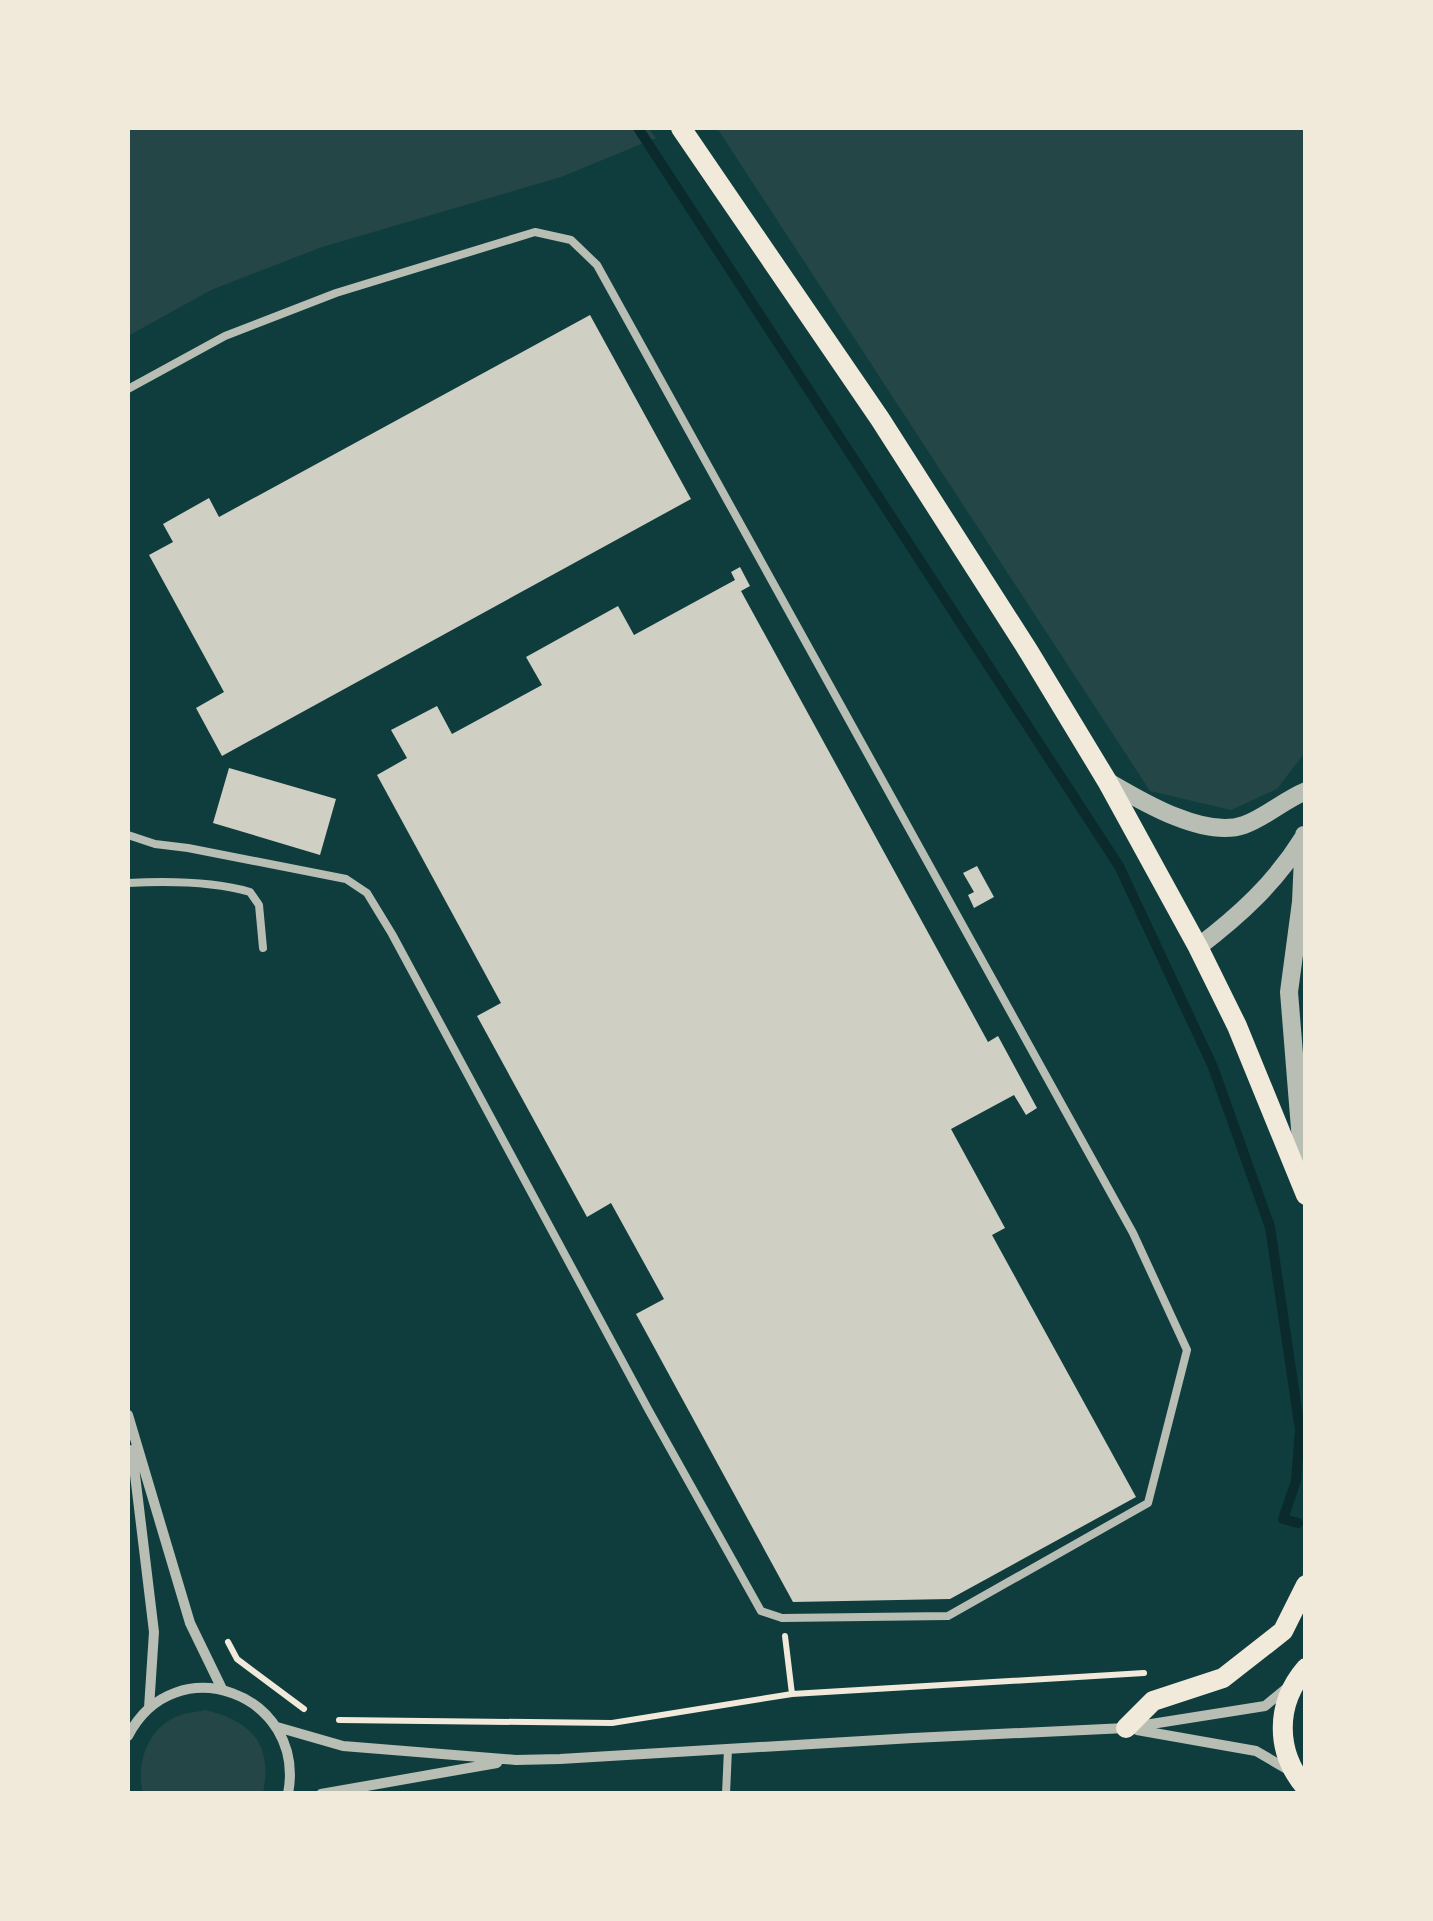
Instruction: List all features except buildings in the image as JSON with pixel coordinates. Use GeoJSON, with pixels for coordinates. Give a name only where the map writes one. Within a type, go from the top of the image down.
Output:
{"type":"FeatureCollection","features":[{"type":"Feature","properties":{"kind":"main road"},"geometry":{"type":"LineString","coordinates":[[681,128],[880,419],[1107,781],[1237,1026],[1305,1195]]}},
{"type":"Feature","properties":{"kind":"main road"},"geometry":{"type":"LineString","coordinates":[[1126,1728],[1154,1700],[1224,1678],[1283,1630],[1306,1585]]}},
{"type":"Feature","properties":{"kind":"main road"},"geometry":{"type":"LineString","coordinates":[[1300,1781],[1285,1751],[1282,1726],[1286,1702],[1301,1674]]}},
{"type":"Feature","properties":{"kind":"street"},"geometry":{"type":"LineString","coordinates":[[1107,781],[1187,821],[1215,828],[1240,826],[1306,792]]}},
{"type":"Feature","properties":{"kind":"street"},"geometry":{"type":"LineString","coordinates":[[1198,947],[1238,917],[1272,883],[1305,834]]}},
{"type":"Feature","properties":{"kind":"street"},"geometry":{"type":"LineString","coordinates":[[1305,834],[1289,992],[1305,1195]]}},
{"type":"Feature","properties":{"kind":"street"},"geometry":{"type":"LineString","coordinates":[[128,1420],[190,1623],[222,1689]]}},
{"type":"Feature","properties":{"kind":"street"},"geometry":{"type":"LineString","coordinates":[[128,1420],[154,1632],[149,1708]]}},
{"type":"Feature","properties":{"kind":"street"},"geometry":{"type":"LineString","coordinates":[[321,1794],[516,1760],[1126,1728],[1264,1706],[1301,1674]]}},
{"type":"Feature","properties":{"kind":"street"},"geometry":{"type":"LineString","coordinates":[[129,1731],[149,1708],[183,1690],[222,1689],[248,1699],[283,1738],[290,1763],[288,1794]]}},
{"type":"Feature","properties":{"kind":"street"},"geometry":{"type":"LineString","coordinates":[[277,1727],[343,1746],[516,1760]]}},
{"type":"Feature","properties":{"kind":"street"},"geometry":{"type":"LineString","coordinates":[[1126,1728],[1256,1751],[1300,1781]]}},
{"type":"Feature","properties":{"kind":"lane"},"geometry":{"type":"LineString","coordinates":[[128,389],[225,336],[336,294],[534,232],[571,240],[598,265],[1133,1233],[1187,1350],[1148,1503],[948,1616],[782,1618],[761,1611],[367,893],[346,879],[155,844],[128,835]]}},
{"type":"Feature","properties":{"kind":"lane"},"geometry":{"type":"LineString","coordinates":[[128,883],[217,886],[250,892],[258,906],[263,948]]}},
{"type":"Feature","properties":{"kind":"lane"},"geometry":{"type":"LineString","coordinates":[[726,1794],[728,1749]]}},
{"type":"Feature","properties":{"kind":"path"},"geometry":{"type":"LineString","coordinates":[[190,1623],[214,1618],[237,1659],[302,1708],[315,1712]]}},
{"type":"Feature","properties":{"kind":"path"},"geometry":{"type":"LineString","coordinates":[[787,1653],[792,1694]]}},
{"type":"Feature","properties":{"kind":"path"},"geometry":{"type":"LineString","coordinates":[[328,1716],[341,1720],[612,1723],[792,1694],[1144,1673],[1161,1668]]}},
{"type":"Feature","properties":{"kind":"path"},"geometry":{"type":"LineString","coordinates":[[471,1794],[505,1794]]}},
{"type":"Feature","properties":{"kind":"shaded area"},"geometry":{"type":"Polygon","coordinates":[[[128,128],[648,128],[656,138],[561,177],[322,247],[211,290],[128,336],[128,128]]]}},
{"type":"Feature","properties":{"kind":"shaded area"},"geometry":{"type":"Polygon","coordinates":[[[717,128],[1305,128],[1306,751],[1277,789],[1231,810],[1150,791],[717,128]]]}},
{"type":"Feature","properties":{"kind":"shaded area"},"geometry":{"type":"Polygon","coordinates":[[[205,1710],[235,1721],[255,1738],[265,1761],[263,1793],[143,1793],[143,1758],[153,1736],[170,1720],[205,1710]]]}},
{"type":"Feature","properties":{"kind":"waterway"},"geometry":{"type":"LineString","coordinates":[[638,128],[1119,866],[1213,1067],[1270,1227],[1300,1430],[1296,1481],[1283,1519],[1298,1523]]}}]}
